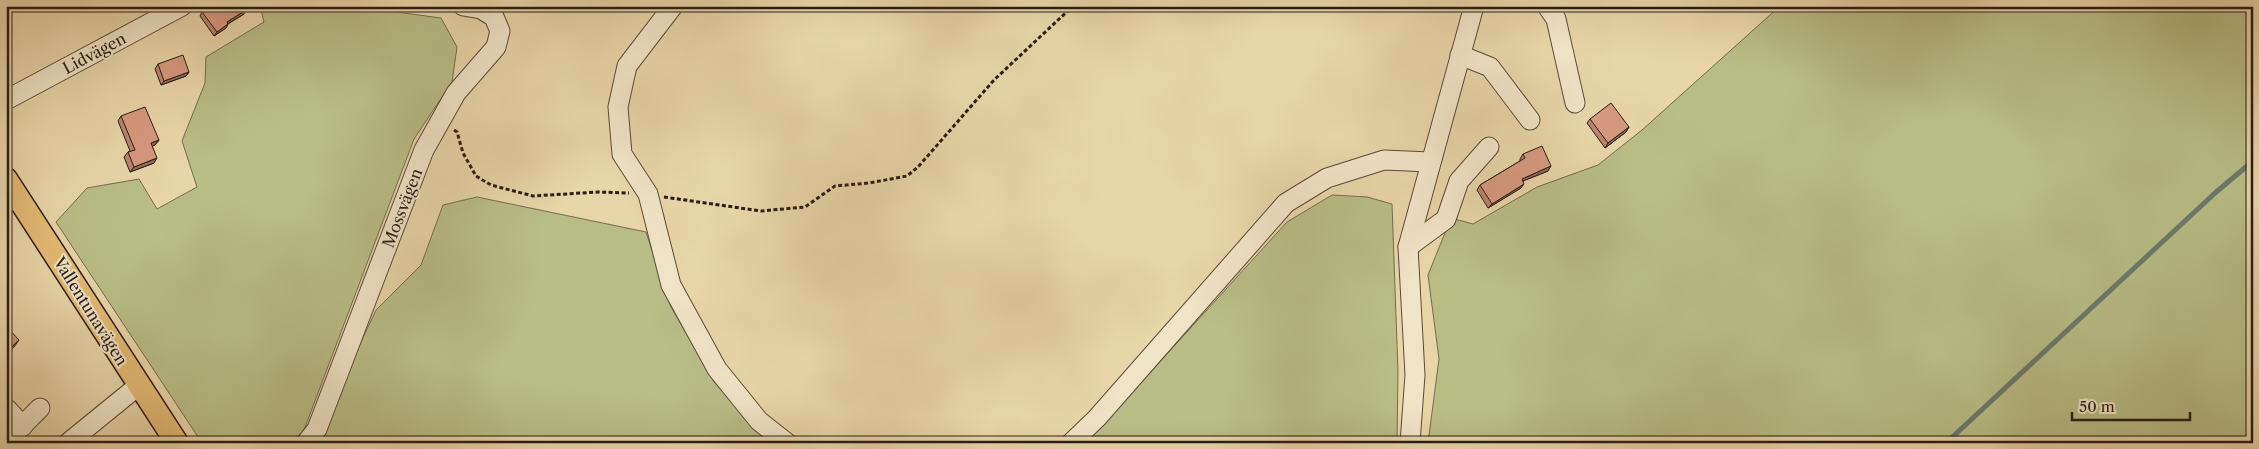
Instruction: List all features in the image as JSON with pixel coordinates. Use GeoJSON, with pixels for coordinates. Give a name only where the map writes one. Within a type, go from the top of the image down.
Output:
{"type":"FeatureCollection","features":[{"type":"Feature","properties":{"kind":"main road","name":"Vallentunavägen"},"geometry":{"type":"LineString","coordinates":[[6,179],[176,443]]}},
{"type":"Feature","properties":{"kind":"street","name":"Lidvägen"},"geometry":{"type":"LineString","coordinates":[[6,100],[182,6]]}},
{"type":"Feature","properties":{"kind":"street","name":"Mossvägen"},"geometry":{"type":"LineString","coordinates":[[306,443],[317,428],[424,150],[456,93],[496,47],[500,31],[494,17],[481,9],[464,6]]}},
{"type":"Feature","properties":{"kind":"street"},"geometry":{"type":"LineString","coordinates":[[673,6],[627,66],[618,107],[622,154],[648,194],[671,285],[717,369],[759,421],[787,443]]}},
{"type":"Feature","properties":{"kind":"street"},"geometry":{"type":"LineString","coordinates":[[1410,443],[1415,375],[1408,247],[1474,6]]}},
{"type":"Feature","properties":{"kind":"street"},"geometry":{"type":"LineString","coordinates":[[1547,6],[1556,19],[1575,103]]}},
{"type":"Feature","properties":{"kind":"street"},"geometry":{"type":"LineString","coordinates":[[1460,55],[1490,67],[1530,120]]}},
{"type":"Feature","properties":{"kind":"street"},"geometry":{"type":"LineString","coordinates":[[1408,247],[1446,219],[1459,181],[1489,147]]}},
{"type":"Feature","properties":{"kind":"street"},"geometry":{"type":"LineString","coordinates":[[1071,443],[1097,418],[1286,203],[1327,178],[1384,160],[1430,162]]}},
{"type":"Feature","properties":{"kind":"street"},"geometry":{"type":"LineString","coordinates":[[68,443],[138,386]]}},
{"type":"Feature","properties":{"kind":"street"},"geometry":{"type":"LineString","coordinates":[[6,408],[23,426]]}},
{"type":"Feature","properties":{"kind":"street"},"geometry":{"type":"LineString","coordinates":[[6,442],[40,408]]}},
{"type":"Feature","properties":{"kind":"path"},"geometry":{"type":"LineString","coordinates":[[439,124],[457,132],[463,153],[476,176],[491,185],[533,196],[598,192],[648,194],[711,205],[761,211],[805,207],[835,186],[869,183],[907,176],[918,167],[994,80],[1073,6]]}},
{"type":"Feature","properties":{"kind":"green space"},"geometry":{"type":"Polygon","coordinates":[[[260,6],[369,6],[374,9],[441,18],[457,47],[452,82],[414,139],[304,430],[291,443],[202,443],[56,222],[87,188],[139,179],[157,209],[197,187],[182,141],[205,83],[206,57],[264,22],[260,6]]]}},
{"type":"Feature","properties":{"kind":"green space"},"geometry":{"type":"Polygon","coordinates":[[[1780,6],[2253,6],[2253,443],[1428,443],[1439,359],[1428,275],[1451,218],[1473,224],[1537,187],[1598,165],[1642,130],[1780,6]]]}},
{"type":"Feature","properties":{"kind":"green space"},"geometry":{"type":"Polygon","coordinates":[[[1332,195],[1367,197],[1392,204],[1398,372],[1397,443],[1086,443],[1287,222],[1332,195]]]}},
{"type":"Feature","properties":{"kind":"green space"},"geometry":{"type":"Polygon","coordinates":[[[477,197],[646,232],[670,305],[714,382],[771,443],[319,443],[327,428],[352,361],[376,310],[421,265],[443,205],[477,197]]]}},
{"type":"Feature","properties":{"kind":"building"},"geometry":{"type":"Polygon","coordinates":[[[212,6],[244,6],[246,10],[227,22],[228,24],[217,32],[202,12],[212,6]]]}},
{"type":"Feature","properties":{"kind":"building"},"geometry":{"type":"Polygon","coordinates":[[[183,55],[189,72],[164,81],[158,64],[183,55]]]}},
{"type":"Feature","properties":{"kind":"building"},"geometry":{"type":"Polygon","coordinates":[[[1611,103],[1629,127],[1608,143],[1590,119],[1611,103]]]}},
{"type":"Feature","properties":{"kind":"building"},"geometry":{"type":"Polygon","coordinates":[[[145,107],[159,140],[151,143],[157,158],[134,167],[128,152],[135,150],[121,116],[145,107]]]}},
{"type":"Feature","properties":{"kind":"building"},"geometry":{"type":"Polygon","coordinates":[[[1542,146],[1551,166],[1522,179],[1524,184],[1492,204],[1480,185],[1525,158],[1523,154],[1542,146]]]}},
{"type":"Feature","properties":{"kind":"building"},"geometry":{"type":"Polygon","coordinates":[[[6,326],[19,340],[7,351],[6,351],[6,326]]]}},
{"type":"Feature","properties":{"kind":"building"},"geometry":{"type":"Polygon","coordinates":[[[6,416],[10,421],[6,424],[6,416]]]}},
{"type":"Feature","properties":{"kind":"waterway"},"geometry":{"type":"LineString","coordinates":[[1946,443],[2215,193],[2253,161]]}}]}
